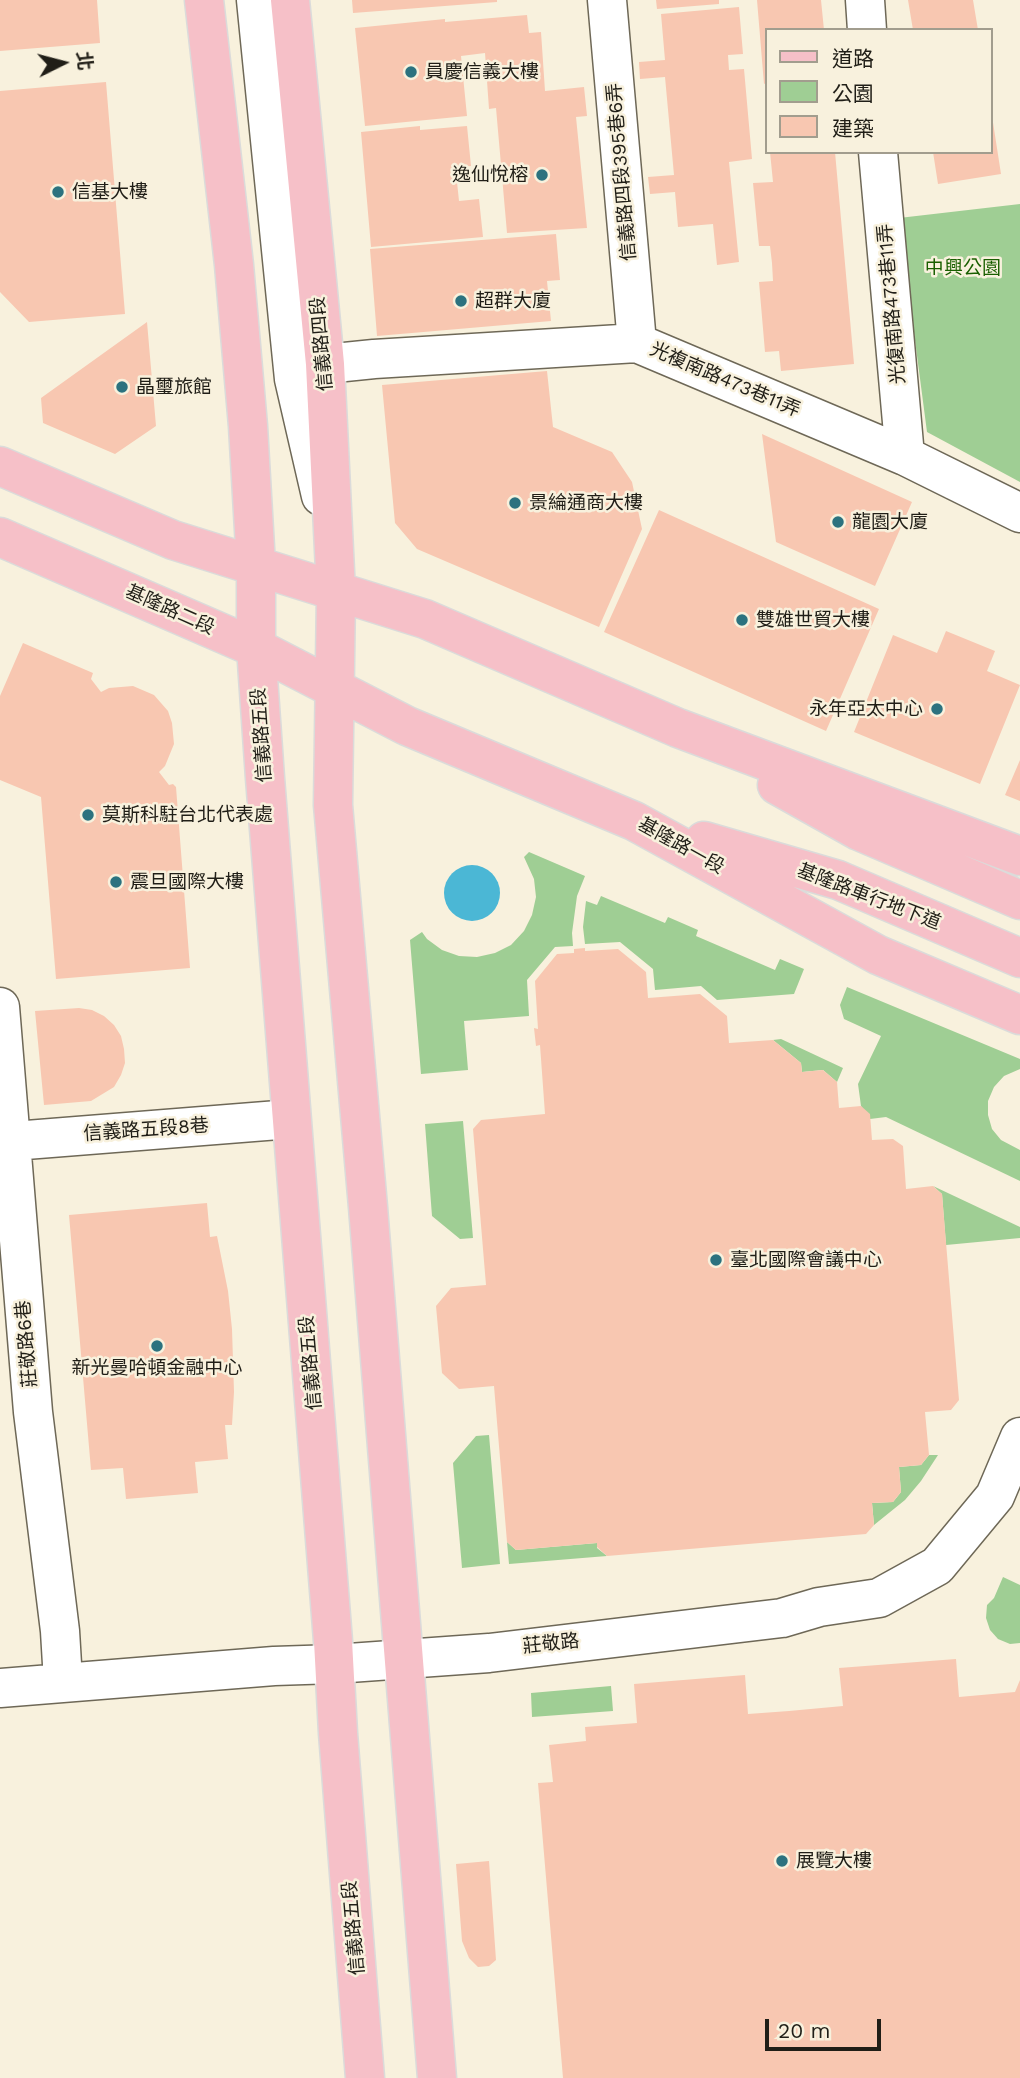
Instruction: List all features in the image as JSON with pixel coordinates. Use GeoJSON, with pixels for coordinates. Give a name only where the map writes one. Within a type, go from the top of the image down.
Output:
{"type":"FeatureCollection","features":[{"type":"Feature","properties":{"kind":"main road"},"geometry":{"type":"LineString","coordinates":[[204,0],[252,472],[256,648]]}},
{"type":"Feature","properties":{"kind":"main road","name":"信義路四段"},"geometry":{"type":"LineString","coordinates":[[290,0],[325,364],[336,592],[336,689]]}},
{"type":"Feature","properties":{"kind":"main road"},"geometry":{"type":"LineString","coordinates":[[14,471],[173,540],[425,619],[678,728],[1020,856]]}},
{"type":"Feature","properties":{"kind":"main road","name":"基隆路二段"},"geometry":{"type":"LineString","coordinates":[[0,537],[256,648],[336,689]]}},
{"type":"Feature","properties":{"kind":"main road","name":"信義路五段"},"geometry":{"type":"LineString","coordinates":[[256,648],[365,2078]]}},
{"type":"Feature","properties":{"kind":"main road"},"geometry":{"type":"LineString","coordinates":[[336,689],[333,805],[437,2078]]}},
{"type":"Feature","properties":{"kind":"main road","name":"基隆路一段"},"geometry":{"type":"LineString","coordinates":[[336,689],[407,726],[634,821],[878,955],[1020,1015]]}},
{"type":"Feature","properties":{"kind":"main road"},"geometry":{"type":"LineString","coordinates":[[678,728],[859,831],[1020,900]]}},
{"type":"Feature","properties":{"kind":"main road","name":"基隆路車行地下道"},"geometry":{"type":"LineString","coordinates":[[634,821],[838,880],[1020,958]]}},
{"type":"Feature","properties":{"kind":"street"},"geometry":{"type":"LineString","coordinates":[[256,0],[294,379],[320,488],[336,592]]}},
{"type":"Feature","properties":{"kind":"street","name":"信義路四段395巷6弄"},"geometry":{"type":"LineString","coordinates":[[607,0],[637,343]]}},
{"type":"Feature","properties":{"kind":"street"},"geometry":{"type":"LineString","coordinates":[[865,0],[867,28]]}},
{"type":"Feature","properties":{"kind":"street","name":"光復南路473巷11弄"},"geometry":{"type":"LineString","coordinates":[[878,154],[905,456]]}},
{"type":"Feature","properties":{"kind":"street","name":"光複南路473巷11弄"},"geometry":{"type":"LineString","coordinates":[[325,364],[637,343],[905,456],[1020,513]]}},
{"type":"Feature","properties":{"kind":"street"},"geometry":{"type":"LineString","coordinates":[[0,449],[14,471]]}},
{"type":"Feature","properties":{"kind":"street","name":"莊敬路6巷"},"geometry":{"type":"LineString","coordinates":[[0,1007],[5,1141],[33,1412],[60,1631],[63,1681]]}},
{"type":"Feature","properties":{"kind":"street","name":"信義路五段8巷"},"geometry":{"type":"LineString","coordinates":[[5,1141],[291,1119]]}},
{"type":"Feature","properties":{"kind":"street","name":"莊敬路"},"geometry":{"type":"LineString","coordinates":[[0,1688],[275,1665],[335,1664],[489,1653],[782,1618],[819,1606],[879,1598],[937,1566],[995,1496],[1020,1437]]}},
{"type":"Feature","properties":{"kind":"green space","name":"中興公園"},"geometry":{"type":"Polygon","coordinates":[[[1020,204],[1020,482],[927,432],[899,218],[1020,204]]]}},
{"type":"Feature","properties":{"kind":"green space"},"geometry":{"type":"Polygon","coordinates":[[[529,852],[585,876],[577,896],[573,946],[555,947],[527,980],[529,1016],[464,1021],[468,1070],[421,1074],[410,940],[422,932],[442,950],[459,956],[477,957],[495,953],[511,945],[524,931],[532,915],[536,897],[534,879],[524,857],[529,852]]]}},
{"type":"Feature","properties":{"kind":"green space"},"geometry":{"type":"Polygon","coordinates":[[[601,896],[665,923],[668,917],[698,930],[696,936],[775,970],[780,959],[804,969],[794,994],[717,1000],[701,986],[655,990],[653,969],[620,942],[585,944],[583,927],[586,901],[597,905],[601,896]]]}},
{"type":"Feature","properties":{"kind":"green space"},"geometry":{"type":"Polygon","coordinates":[[[847,987],[1020,1059],[1020,1069],[1004,1076],[994,1087],[988,1101],[988,1115],[992,1129],[1001,1140],[1020,1150],[1020,1181],[886,1117],[870,1119],[861,1106],[858,1084],[881,1036],[844,1019],[840,1005],[847,987]]]}},
{"type":"Feature","properties":{"kind":"green space"},"geometry":{"type":"Polygon","coordinates":[[[781,1039],[843,1068],[837,1082],[823,1070],[802,1072],[801,1063],[773,1040],[781,1039]]]}},
{"type":"Feature","properties":{"kind":"green space"},"geometry":{"type":"Polygon","coordinates":[[[463,1121],[473,1238],[460,1239],[432,1216],[425,1124],[463,1121]]]}},
{"type":"Feature","properties":{"kind":"green space"},"geometry":{"type":"Polygon","coordinates":[[[933,1186],[1020,1227],[1020,1238],[946,1245],[942,1194],[933,1186]]]}},
{"type":"Feature","properties":{"kind":"green space"},"geometry":{"type":"Polygon","coordinates":[[[489,1435],[500,1564],[462,1568],[453,1463],[476,1436],[489,1435]]]}},
{"type":"Feature","properties":{"kind":"green space"},"geometry":{"type":"Polygon","coordinates":[[[929,1455],[938,1455],[921,1481],[905,1500],[874,1525],[872,1503],[893,1502],[901,1492],[899,1467],[921,1465],[929,1455]]]}},
{"type":"Feature","properties":{"kind":"green space"},"geometry":{"type":"Polygon","coordinates":[[[507,1542],[516,1550],[597,1543],[597,1548],[607,1556],[509,1564],[507,1542]]]}},
{"type":"Feature","properties":{"kind":"green space"},"geometry":{"type":"Polygon","coordinates":[[[1003,1577],[1020,1585],[1020,1643],[1010,1644],[998,1639],[990,1630],[986,1618],[987,1605],[994,1598],[1003,1577]]]}},
{"type":"Feature","properties":{"kind":"green space"},"geometry":{"type":"Polygon","coordinates":[[[611,1686],[613,1711],[532,1717],[531,1693],[611,1686]]]}},
{"type":"Feature","properties":{"kind":"water"},"geometry":{"type":"Polygon","coordinates":[[[467,865],[477,865],[492,873],[498,882],[498,904],[492,913],[477,921],[467,921],[449,909],[444,898],[444,888],[456,870],[467,865]]]}},
{"type":"Feature","properties":{"kind":"building"},"geometry":{"type":"Polygon","coordinates":[[[0,0],[97,0],[100,43],[0,51],[0,0]]]}},
{"type":"Feature","properties":{"kind":"building"},"geometry":{"type":"Polygon","coordinates":[[[352,0],[497,0],[497,2],[353,13],[352,0]]]}},
{"type":"Feature","properties":{"kind":"building"},"geometry":{"type":"Polygon","coordinates":[[[656,0],[719,0],[719,4],[657,9],[656,0]]]}},
{"type":"Feature","properties":{"kind":"building"},"geometry":{"type":"Polygon","coordinates":[[[757,0],[821,0],[824,28],[764,28],[764,84],[757,0]]]}},
{"type":"Feature","properties":{"kind":"building"},"geometry":{"type":"Polygon","coordinates":[[[908,0],[973,0],[978,28],[913,28],[908,0]]]}},
{"type":"Feature","properties":{"kind":"building"},"geometry":{"type":"Polygon","coordinates":[[[739,7],[743,54],[728,55],[729,70],[744,69],[752,159],[729,162],[739,262],[717,265],[713,224],[678,227],[675,192],[650,194],[648,177],[674,175],[665,77],[640,79],[639,62],[665,60],[661,14],[739,7]]]}},
{"type":"Feature","properties":{"kind":"building"},"geometry":{"type":"Polygon","coordinates":[[[527,15],[529,33],[541,32],[545,91],[584,87],[587,116],[576,117],[587,228],[507,233],[496,108],[489,109],[485,53],[461,56],[467,116],[365,126],[355,28],[445,19],[445,22],[527,15]]]}},
{"type":"Feature","properties":{"kind":"building","name":"信基大樓"},"geometry":{"type":"Polygon","coordinates":[[[106,82],[125,314],[29,322],[0,292],[0,91],[106,82]]]}},
{"type":"Feature","properties":{"kind":"building"},"geometry":{"type":"Polygon","coordinates":[[[992,116],[1001,174],[938,184],[933,154],[992,154],[992,116]]]}},
{"type":"Feature","properties":{"kind":"building"},"geometry":{"type":"Polygon","coordinates":[[[420,126],[420,130],[467,126],[471,166],[452,168],[453,182],[457,182],[459,201],[479,199],[483,237],[371,247],[361,132],[420,126]]]}},
{"type":"Feature","properties":{"kind":"building"},"geometry":{"type":"Polygon","coordinates":[[[770,154],[835,154],[854,364],[781,371],[779,351],[765,352],[759,282],[773,281],[772,263],[770,246],[759,246],[753,183],[773,182],[770,154]]]}},
{"type":"Feature","properties":{"kind":"building","name":"超群大廈"},"geometry":{"type":"Polygon","coordinates":[[[556,234],[560,280],[547,281],[551,321],[377,336],[370,249],[556,234]]]}},
{"type":"Feature","properties":{"kind":"building"},"geometry":{"type":"Polygon","coordinates":[[[147,322],[156,426],[115,454],[43,423],[41,398],[147,322]]]}},
{"type":"Feature","properties":{"kind":"building","name":"景綸通商大樓"},"geometry":{"type":"Polygon","coordinates":[[[547,371],[553,427],[612,452],[632,482],[642,529],[599,627],[417,549],[395,523],[382,385],[547,371]]]}},
{"type":"Feature","properties":{"kind":"building","name":"龍園大廈"},"geometry":{"type":"Polygon","coordinates":[[[762,434],[912,502],[875,586],[776,542],[762,434]]]}},
{"type":"Feature","properties":{"kind":"building","name":"雙雄世貿大樓"},"geometry":{"type":"Polygon","coordinates":[[[659,510],[879,609],[826,731],[604,632],[659,510]]]}},
{"type":"Feature","properties":{"kind":"building","name":"永年亞太中心"},"geometry":{"type":"Polygon","coordinates":[[[946,631],[995,651],[987,671],[1020,685],[980,784],[854,732],[893,635],[937,653],[946,631]]]}},
{"type":"Feature","properties":{"kind":"building","name":"震旦國際大樓"},"geometry":{"type":"Polygon","coordinates":[[[23,643],[93,673],[91,679],[101,692],[109,688],[133,686],[154,695],[168,711],[174,744],[165,766],[159,772],[169,785],[176,787],[190,968],[56,979],[41,797],[0,780],[0,696],[23,643]]]}},
{"type":"Feature","properties":{"kind":"building"},"geometry":{"type":"Polygon","coordinates":[[[1020,760],[1020,801],[1005,795],[1020,760]]]}},
{"type":"Feature","properties":{"kind":"building","name":"臺北國際會議中心"},"geometry":{"type":"Polygon","coordinates":[[[585,948],[585,951],[618,949],[646,972],[648,998],[700,994],[727,1016],[729,1043],[773,1040],[801,1063],[802,1072],[823,1070],[837,1082],[839,1108],[861,1106],[870,1114],[872,1140],[893,1139],[903,1146],[906,1189],[933,1186],[942,1194],[959,1400],[951,1410],[925,1412],[929,1455],[921,1465],[899,1467],[901,1492],[893,1502],[872,1503],[874,1525],[866,1534],[607,1556],[597,1547],[597,1543],[516,1550],[507,1542],[494,1386],[459,1389],[442,1373],[436,1306],[451,1288],[486,1285],[473,1129],[481,1120],[545,1114],[540,1045],[536,1046],[534,1028],[538,1029],[535,981],[557,954],[574,953],[574,949],[585,948]]]}},
{"type":"Feature","properties":{"kind":"building"},"geometry":{"type":"Polygon","coordinates":[[[79,1008],[104,1016],[121,1036],[125,1063],[121,1075],[114,1087],[91,1101],[44,1105],[35,1011],[79,1008]]]}},
{"type":"Feature","properties":{"kind":"building","name":"新光曼哈頓金融中心"},"geometry":{"type":"Polygon","coordinates":[[[207,1203],[210,1237],[217,1236],[228,1291],[232,1329],[232,1425],[225,1425],[228,1459],[195,1462],[198,1493],[126,1499],[123,1468],[91,1470],[69,1215],[207,1203]]]}},
{"type":"Feature","properties":{"kind":"building","name":"展覽大樓"},"geometry":{"type":"Polygon","coordinates":[[[956,1659],[959,1697],[1015,1692],[1020,1680],[1020,2078],[563,2078],[538,1783],[553,1782],[549,1745],[586,1741],[585,1727],[637,1723],[634,1684],[745,1675],[748,1714],[789,1711],[843,1706],[839,1668],[956,1659]]]}},
{"type":"Feature","properties":{"kind":"building"},"geometry":{"type":"Polygon","coordinates":[[[489,1861],[496,1960],[489,1966],[478,1967],[469,1958],[462,1941],[456,1864],[489,1861]]]}},
{"type":"Feature","properties":{"kind":"place","name":"員慶信義大樓"},"geometry":{"type":"Point","coordinates":[411,72]}},
{"type":"Feature","properties":{"kind":"place","name":"逸仙悅榕"},"geometry":{"type":"Point","coordinates":[542,175]}},
{"type":"Feature","properties":{"kind":"place","name":"信基大樓"},"geometry":{"type":"Point","coordinates":[58,192]}},
{"type":"Feature","properties":{"kind":"place","name":"超群大廈"},"geometry":{"type":"Point","coordinates":[461,301]}},
{"type":"Feature","properties":{"kind":"place","name":"晶璽旅館"},"geometry":{"type":"Point","coordinates":[122,387]}},
{"type":"Feature","properties":{"kind":"place","name":"景綸通商大樓"},"geometry":{"type":"Point","coordinates":[515,503]}},
{"type":"Feature","properties":{"kind":"place","name":"龍園大廈"},"geometry":{"type":"Point","coordinates":[838,522]}},
{"type":"Feature","properties":{"kind":"place","name":"雙雄世貿大樓"},"geometry":{"type":"Point","coordinates":[742,620]}},
{"type":"Feature","properties":{"kind":"place","name":"永年亞太中心"},"geometry":{"type":"Point","coordinates":[937,709]}},
{"type":"Feature","properties":{"kind":"place","name":"莫斯科駐台北代表處"},"geometry":{"type":"Point","coordinates":[88,815]}},
{"type":"Feature","properties":{"kind":"place","name":"震旦國際大樓"},"geometry":{"type":"Point","coordinates":[116,882]}},
{"type":"Feature","properties":{"kind":"place","name":"臺北國際會議中心"},"geometry":{"type":"Point","coordinates":[716,1260]}},
{"type":"Feature","properties":{"kind":"place","name":"新光曼哈頓金融中心"},"geometry":{"type":"Point","coordinates":[157,1346]}},
{"type":"Feature","properties":{"kind":"place","name":"展覽大樓"},"geometry":{"type":"Point","coordinates":[782,1861]}}]}
